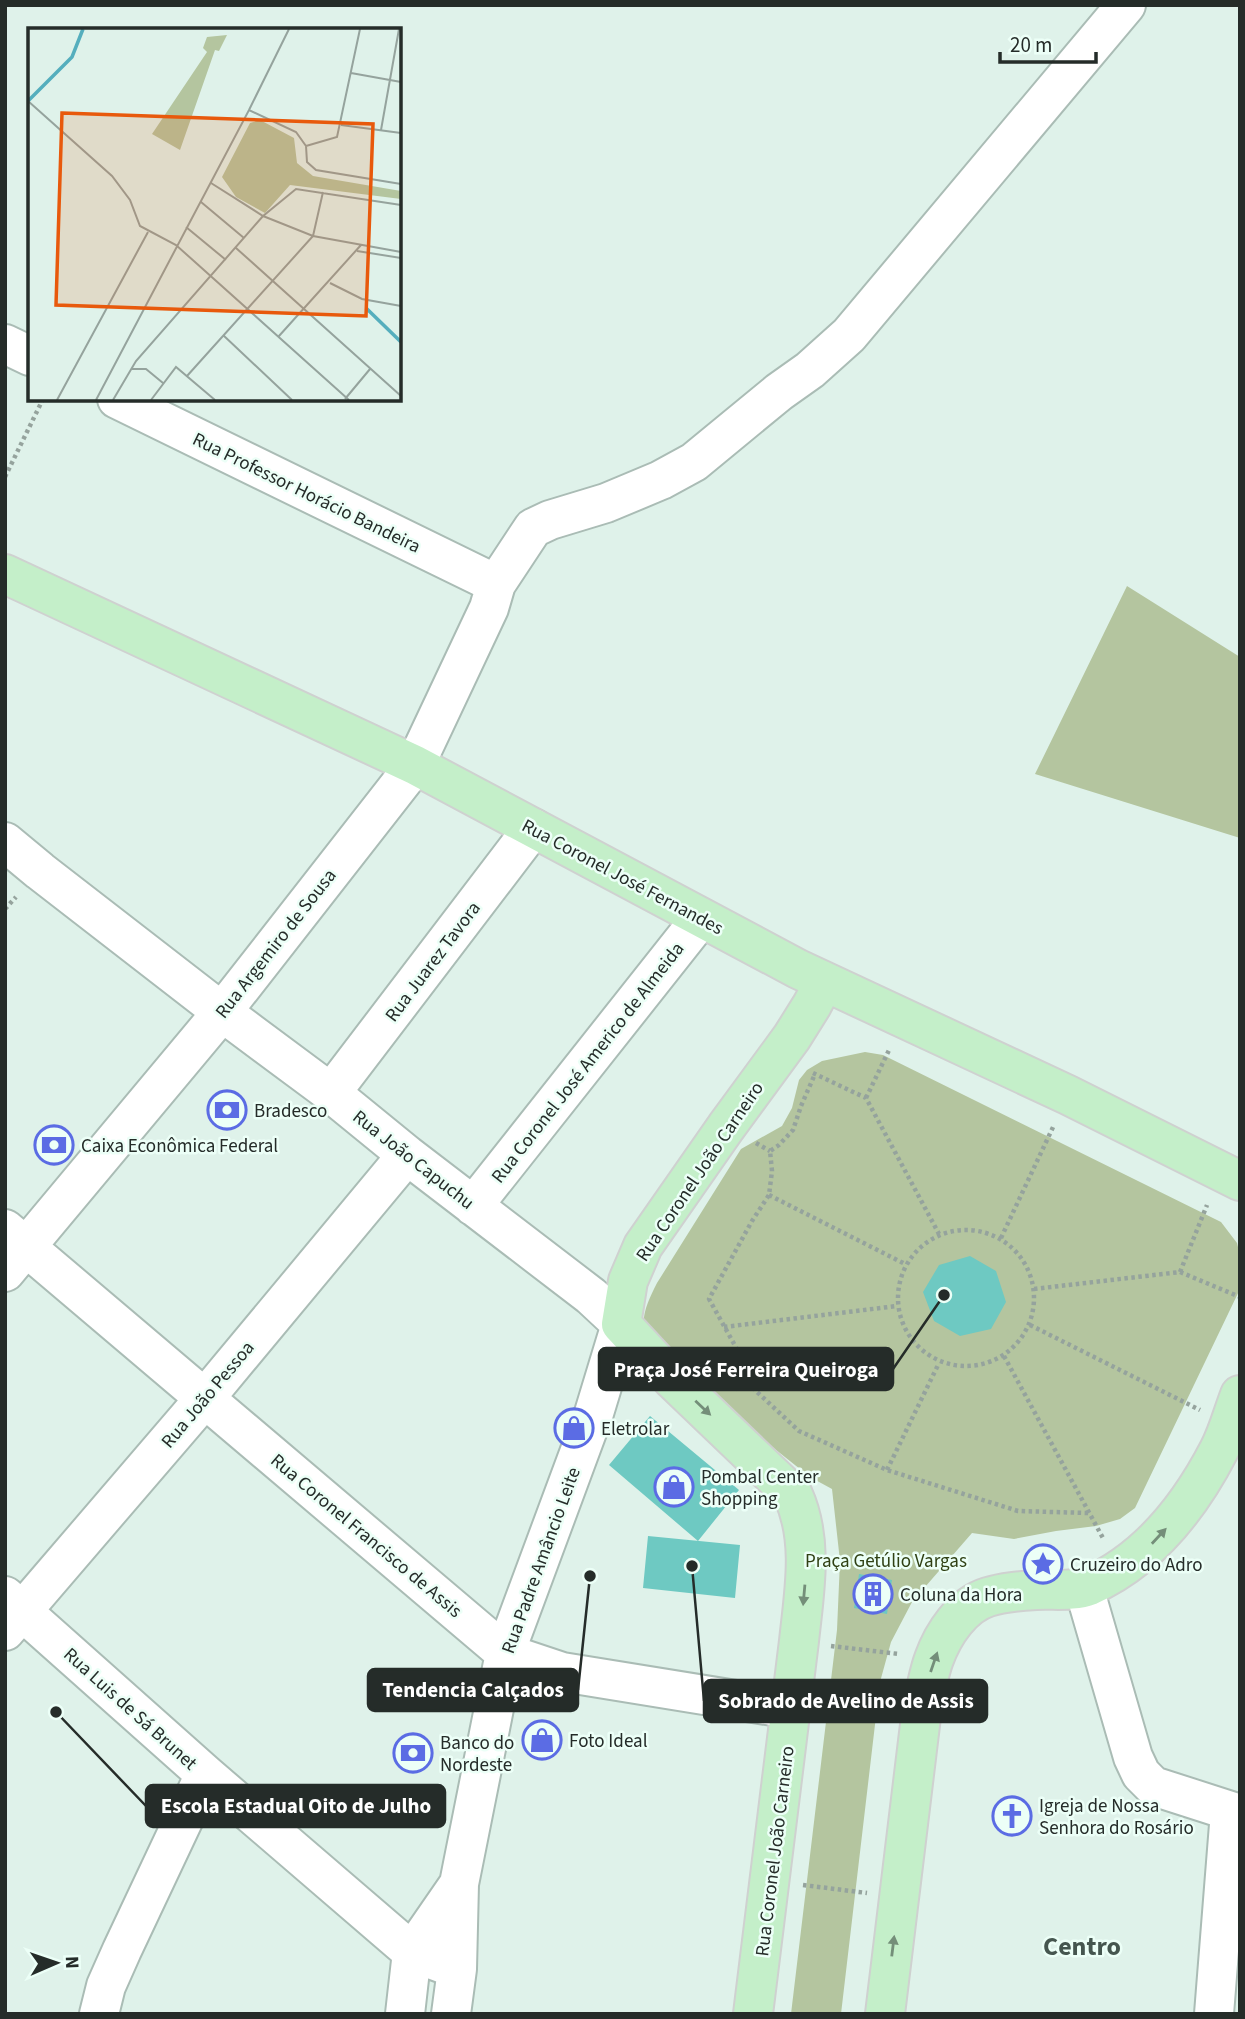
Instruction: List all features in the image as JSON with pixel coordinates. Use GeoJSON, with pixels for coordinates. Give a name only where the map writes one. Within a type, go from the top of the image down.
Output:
{"type":"FeatureCollection","features":[{"type":"Feature","properties":{"kind":"main road","name":"Rua Coronel José Fernandes"},"geometry":{"type":"LineString","coordinates":[[5,574],[415,765],[824,982],[1068,1096],[1230,1176]]}},
{"type":"Feature","properties":{"kind":"main road","name":"Rua Coronel João Carneiro"},"geometry":{"type":"LineString","coordinates":[[753,2014],[799,1641],[805,1584],[806,1535],[801,1512],[793,1495],[672,1379],[621,1324],[628,1280],[643,1246],[780,1055],[806,1016],[824,982]]}},
{"type":"Feature","properties":{"kind":"main road"},"geometry":{"type":"LineString","coordinates":[[885,2014],[920,1720],[934,1659],[952,1625],[968,1608],[986,1597],[1021,1591],[1084,1588],[1120,1570],[1145,1551],[1197,1488],[1220,1448],[1234,1410]]}},
{"type":"Feature","properties":{"kind":"street","name":"Rua Argemiro de Sousa"},"geometry":{"type":"LineString","coordinates":[[12,1249],[222,1012],[415,765],[489,608],[496,584],[533,528],[661,481],[694,462],[810,370],[849,335],[1126,5]]}},
{"type":"Feature","properties":{"kind":"street"},"geometry":{"type":"LineString","coordinates":[[5,344],[28,355]]}},
{"type":"Feature","properties":{"kind":"street","name":"Rua Professor Horácio Bandeira"},"geometry":{"type":"LineString","coordinates":[[121,401],[496,584]]}},
{"type":"Feature","properties":{"kind":"street","name":"Rua Juarez Tavora"},"geometry":{"type":"LineString","coordinates":[[331,1093],[533,828]]}},
{"type":"Feature","properties":{"kind":"street","name":"Rua João Capuchu"},"geometry":{"type":"LineString","coordinates":[[5,842],[591,1296],[621,1324]]}},
{"type":"Feature","properties":{"kind":"street","name":"Rua Coronel José Americo de Almeida"},"geometry":{"type":"LineString","coordinates":[[473,1206],[701,918]]}},
{"type":"Feature","properties":{"kind":"street","name":"Rua João Pessoa"},"geometry":{"type":"LineString","coordinates":[[11,1613],[205,1398],[407,1155]]}},
{"type":"Feature","properties":{"kind":"street","name":"Rua Coronel Francisco de Assis"},"geometry":{"type":"LineString","coordinates":[[12,1249],[205,1398],[505,1653],[562,1672],[791,1709]]}},
{"type":"Feature","properties":{"kind":"street","name":"Rua Padre Amâncio Leite"},"geometry":{"type":"LineString","coordinates":[[451,2014],[457,1969],[459,1884],[505,1653],[594,1413],[621,1324]]}},
{"type":"Feature","properties":{"kind":"street"},"geometry":{"type":"LineString","coordinates":[[1084,1588],[1133,1757],[1141,1774],[1153,1786],[1235,1813],[1214,2014]]}},
{"type":"Feature","properties":{"kind":"street","name":"Rua Luis de Sá Brunet"},"geometry":{"type":"LineString","coordinates":[[11,1613],[205,1774],[412,1952],[457,1969]]}},
{"type":"Feature","properties":{"kind":"street"},"geometry":{"type":"LineString","coordinates":[[99,2014],[106,1986],[205,1774]]}},
{"type":"Feature","properties":{"kind":"street","name":"Rua Padre Amâncio Leite"},"geometry":{"type":"LineString","coordinates":[[405,2014],[412,1952],[459,1884]]}},
{"type":"Feature","properties":{"kind":"path"},"geometry":{"type":"LineString","coordinates":[[5,477],[42,401]]}},
{"type":"Feature","properties":{"kind":"path"},"geometry":{"type":"LineString","coordinates":[[866,1098],[903,1020]]}},
{"type":"Feature","properties":{"kind":"path"},"geometry":{"type":"LineString","coordinates":[[780,1055],[866,1098],[939,1234]]}},
{"type":"Feature","properties":{"kind":"path"},"geometry":{"type":"LineString","coordinates":[[815,1074],[793,1130],[770,1151],[772,1171],[769,1195],[709,1299],[737,1351],[742,1378],[799,1431],[887,1470],[1018,1511],[1089,1513]]}},
{"type":"Feature","properties":{"kind":"path"},"geometry":{"type":"LineString","coordinates":[[1001,1238],[1068,1096]]}},
{"type":"Feature","properties":{"kind":"path"},"geometry":{"type":"LineString","coordinates":[[1180,1272],[1230,1176]]}},
{"type":"Feature","properties":{"kind":"path"},"geometry":{"type":"LineString","coordinates":[[769,1195],[905,1264]]}},
{"type":"Feature","properties":{"kind":"path"},"geometry":{"type":"LineString","coordinates":[[971,1229],[1001,1238],[1024,1260],[1034,1289],[1030,1325],[1019,1342],[1004,1356],[973,1368],[939,1363],[911,1340],[897,1306],[898,1284],[905,1264],[920,1246],[939,1234],[971,1229]]}},
{"type":"Feature","properties":{"kind":"path"},"geometry":{"type":"LineString","coordinates":[[1034,1289],[1180,1272],[1240,1297]]}},
{"type":"Feature","properties":{"kind":"path"},"geometry":{"type":"LineString","coordinates":[[724,1327],[897,1306]]}},
{"type":"Feature","properties":{"kind":"path"},"geometry":{"type":"LineString","coordinates":[[1030,1325],[1234,1410]]}},
{"type":"Feature","properties":{"kind":"path"},"geometry":{"type":"LineString","coordinates":[[1004,1356],[1120,1570]]}},
{"type":"Feature","properties":{"kind":"path"},"geometry":{"type":"LineString","coordinates":[[887,1470],[939,1363]]}},
{"type":"Feature","properties":{"kind":"path"},"geometry":{"type":"LineString","coordinates":[[717,1420],[742,1378]]}},
{"type":"Feature","properties":{"kind":"path"},"geometry":{"type":"LineString","coordinates":[[799,1641],[934,1659]]}},
{"type":"Feature","properties":{"kind":"path"},"geometry":{"type":"LineString","coordinates":[[771,1881],[899,1896]]}},
{"type":"Feature","properties":{"kind":"green space"},"geometry":{"type":"Polygon","coordinates":[[[1127,586],[1240,657],[1240,838],[1035,774],[1127,586]]]}},
{"type":"Feature","properties":{"kind":"green space","name":"Praça Getúlio Vargas"},"geometry":{"type":"Polygon","coordinates":[[[865,1052],[883,1055],[1221,1222],[1237,1243],[1240,1255],[1240,1289],[1135,1508],[1120,1519],[1096,1526],[1014,1539],[972,1533],[912,1602],[891,1642],[880,1682],[841,2014],[791,2014],[837,1630],[840,1561],[832,1489],[810,1477],[657,1355],[646,1337],[644,1321],[646,1308],[657,1283],[741,1149],[782,1126],[792,1108],[799,1080],[807,1070],[822,1061],[865,1052]]]}},
{"type":"Feature","properties":{"kind":"building"},"geometry":{"type":"Polygon","coordinates":[[[970,1256],[996,1271],[1006,1302],[991,1329],[960,1336],[934,1321],[923,1292],[939,1265],[970,1256]]]}},
{"type":"Feature","properties":{"kind":"building"},"geometry":{"type":"Polygon","coordinates":[[[650,1416],[739,1490],[698,1541],[609,1465],[650,1416]]]}},
{"type":"Feature","properties":{"kind":"building"},"geometry":{"type":"Polygon","coordinates":[[[648,1536],[740,1545],[735,1598],[643,1588],[648,1536]]]}},
{"type":"Feature","properties":{"kind":"building","name":"Coluna da Hora"},"geometry":{"type":"Polygon","coordinates":[[[859,1574],[892,1580],[887,1614],[854,1608],[859,1574]]]}},
{"type":"Feature","properties":{"kind":"place","name":"Bradesco"},"geometry":{"type":"Point","coordinates":[227,1110]}},
{"type":"Feature","properties":{"kind":"place","name":"Caixa Econômica Federal"},"geometry":{"type":"Point","coordinates":[54,1145]}},
{"type":"Feature","properties":{"kind":"place","name":"Praça José Ferreira Queiroga"},"geometry":{"type":"Point","coordinates":[944,1295]}},
{"type":"Feature","properties":{"kind":"place","name":"Eletrolar"},"geometry":{"type":"Point","coordinates":[574,1428]}},
{"type":"Feature","properties":{"kind":"place","name":"Pombal Center Shopping"},"geometry":{"type":"Point","coordinates":[674,1487]}},
{"type":"Feature","properties":{"kind":"place","name":"Cruzeiro do Adro"},"geometry":{"type":"Point","coordinates":[1043,1564]}},
{"type":"Feature","properties":{"kind":"place","name":"Sobrado de Avelino de Assis"},"geometry":{"type":"Point","coordinates":[692,1566]}},
{"type":"Feature","properties":{"kind":"place","name":"Tendencia Calçados"},"geometry":{"type":"Point","coordinates":[590,1576]}},
{"type":"Feature","properties":{"kind":"place","name":"Coluna da Hora"},"geometry":{"type":"Point","coordinates":[873,1594]}},
{"type":"Feature","properties":{"kind":"place","name":"Escola Estadual Oito de Julho"},"geometry":{"type":"Point","coordinates":[56,1712]}},
{"type":"Feature","properties":{"kind":"place","name":"Foto Ideal"},"geometry":{"type":"Point","coordinates":[542,1740]}},
{"type":"Feature","properties":{"kind":"place","name":"Banco do Nordeste"},"geometry":{"type":"Point","coordinates":[413,1753]}},
{"type":"Feature","properties":{"kind":"place","name":"Igreja de Nossa Senhora do Rosário"},"geometry":{"type":"Point","coordinates":[1012,1816]}},
{"type":"Feature","properties":{"kind":"district","name":"Centro"},"geometry":{"type":"Point","coordinates":[1082,1946]}}]}
